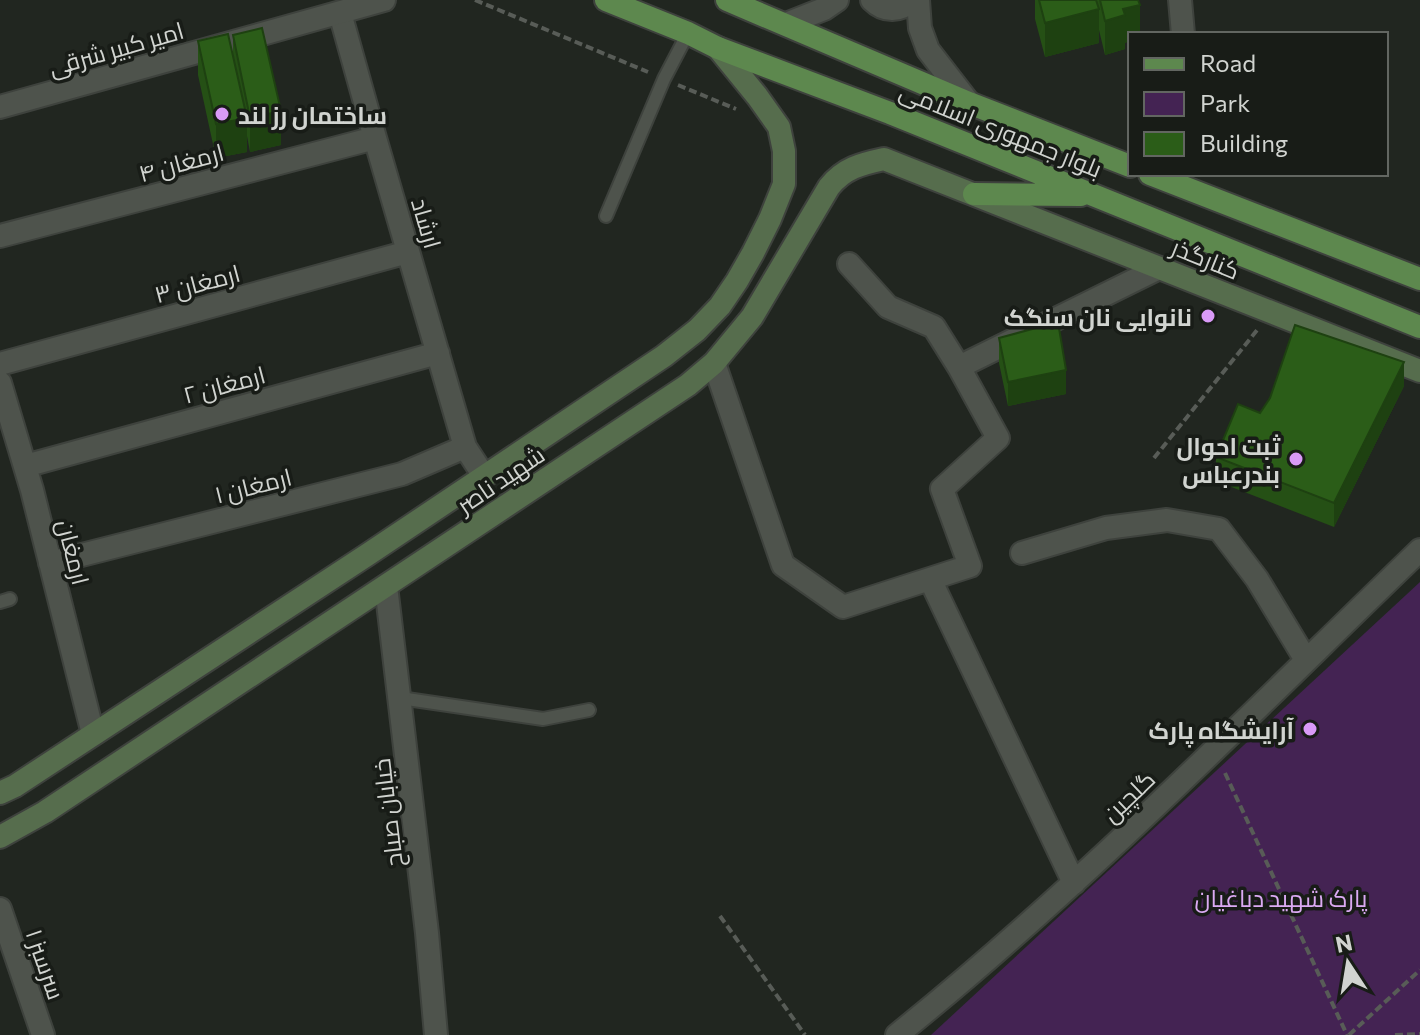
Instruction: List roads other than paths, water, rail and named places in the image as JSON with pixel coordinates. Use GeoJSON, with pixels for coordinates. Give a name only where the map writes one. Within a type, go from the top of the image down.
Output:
{"type":"FeatureCollection","features":[{"type":"Feature","properties":{"kind":"main road","name":"بلوار جمهوری اسلامی"},"geometry":{"type":"LineString","coordinates":[[606,0],[718,48],[1097,195],[1420,327]]}},
{"type":"Feature","properties":{"kind":"main road","name":"بلوار جمهوری اسلامی"},"geometry":{"type":"LineString","coordinates":[[727,0],[969,103],[1128,165]]}},
{"type":"Feature","properties":{"kind":"main road","name":"شهید ناصر"},"geometry":{"type":"LineString","coordinates":[[0,793],[367,555],[664,356],[697,330],[720,306],[737,281],[770,219],[784,184],[784,151],[779,127],[718,48]]}},
{"type":"Feature","properties":{"kind":"main road","name":"شهید ناصر"},"geometry":{"type":"LineString","coordinates":[[0,837],[45,812],[688,385],[714,363],[752,317],[829,187],[846,170],[884,159],[974,194]]}},
{"type":"Feature","properties":{"kind":"main road"},"geometry":{"type":"LineString","coordinates":[[1155,176],[1420,279]]}},
{"type":"Feature","properties":{"kind":"main road"},"geometry":{"type":"LineString","coordinates":[[974,194],[1097,195]]}},
{"type":"Feature","properties":{"kind":"main road","name":"کنارگذر"},"geometry":{"type":"LineString","coordinates":[[974,194],[1420,371]]}},
{"type":"Feature","properties":{"kind":"main road"},"geometry":{"type":"LineString","coordinates":[[367,555],[386,586]]}},
{"type":"Feature","properties":{"kind":"street","name":"امیر کبیر شرقی"},"geometry":{"type":"LineString","coordinates":[[0,107],[384,0]]}},
{"type":"Feature","properties":{"kind":"street"},"geometry":{"type":"LineString","coordinates":[[786,24],[824,9],[837,0]]}},
{"type":"Feature","properties":{"kind":"street"},"geometry":{"type":"LineString","coordinates":[[872,0],[885,9],[894,10],[915,0],[928,50],[969,103]]}},
{"type":"Feature","properties":{"kind":"street"},"geometry":{"type":"LineString","coordinates":[[1180,0],[1183,32]]}},
{"type":"Feature","properties":{"kind":"street","name":"ارشاد"},"geometry":{"type":"LineString","coordinates":[[340,13],[465,447],[484,476]]}},
{"type":"Feature","properties":{"kind":"street","name":"ارمغان ۴"},"geometry":{"type":"LineString","coordinates":[[0,236],[375,138]]}},
{"type":"Feature","properties":{"kind":"street","name":"ارمغان ۳"},"geometry":{"type":"LineString","coordinates":[[0,364],[408,252]]}},
{"type":"Feature","properties":{"kind":"street"},"geometry":{"type":"LineString","coordinates":[[714,363],[783,565],[843,607],[970,566],[942,489],[998,438],[934,327],[888,307],[849,264]]}},
{"type":"Feature","properties":{"kind":"street"},"geometry":{"type":"LineString","coordinates":[[959,367],[1159,268]]}},
{"type":"Feature","properties":{"kind":"street","name":"ارمغان ۲"},"geometry":{"type":"LineString","coordinates":[[25,466],[438,353]]}},
{"type":"Feature","properties":{"kind":"street","name":"ارمغان"},"geometry":{"type":"LineString","coordinates":[[0,383],[25,466],[93,734]]}},
{"type":"Feature","properties":{"kind":"street","name":"ارمغان ۱"},"geometry":{"type":"LineString","coordinates":[[50,563],[402,474],[465,447]]}},
{"type":"Feature","properties":{"kind":"street"},"geometry":{"type":"LineString","coordinates":[[1022,553],[1106,528],[1167,520],[1219,529],[1257,579],[1306,660]]}},
{"type":"Feature","properties":{"kind":"street","name":"گلچین"},"geometry":{"type":"LineString","coordinates":[[897,1035],[959,985],[1074,883],[1420,550]]}},
{"type":"Feature","properties":{"kind":"street"},"geometry":{"type":"LineString","coordinates":[[930,579],[1074,883]]}},
{"type":"Feature","properties":{"kind":"street","name":"خیابان صباح"},"geometry":{"type":"LineString","coordinates":[[386,586],[436,1035]]}},
{"type":"Feature","properties":{"kind":"street","name":"سرسبز ۱"},"geometry":{"type":"LineString","coordinates":[[0,909],[43,1035]]}},
{"type":"Feature","properties":{"kind":"lane"},"geometry":{"type":"LineString","coordinates":[[606,216],[664,79],[688,33]]}},
{"type":"Feature","properties":{"kind":"lane"},"geometry":{"type":"LineString","coordinates":[[400,698],[543,719],[589,710]]}},
{"type":"Feature","properties":{"kind":"place","name":"ساختمان رز لند"},"geometry":{"type":"Point","coordinates":[222,114]}},
{"type":"Feature","properties":{"kind":"place","name":"نانوایی نان سنگک"},"geometry":{"type":"Point","coordinates":[1208,316]}},
{"type":"Feature","properties":{"kind":"place","name":"ثبت احوال بندرعباس"},"geometry":{"type":"Point","coordinates":[1296,459]}},
{"type":"Feature","properties":{"kind":"place","name":"آرایشگاه پارک"},"geometry":{"type":"Point","coordinates":[1310,729]}},
{"type":"Feature","properties":{"kind":"park label","name":"پارک شهید دباغیان"},"geometry":{"type":"Point","coordinates":[1281,897]}}]}
